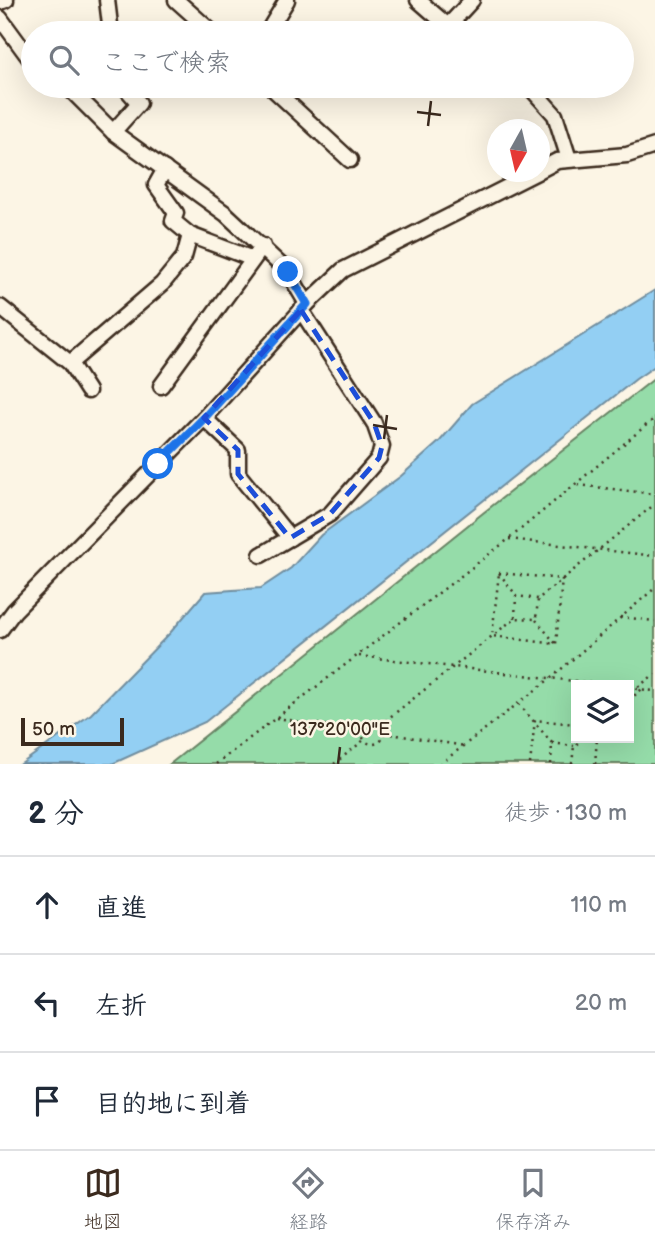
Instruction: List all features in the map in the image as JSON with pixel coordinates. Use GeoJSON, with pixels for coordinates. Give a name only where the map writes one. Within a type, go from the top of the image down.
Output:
{"type":"FeatureCollection","features":[{"type":"Feature","properties":{"kind":"street"},"geometry":{"type":"LineString","coordinates":[[0,2],[6,0]]}},
{"type":"Feature","properties":{"kind":"street"},"geometry":{"type":"LineString","coordinates":[[107,0],[110,21]]}},
{"type":"Feature","properties":{"kind":"street"},"geometry":{"type":"LineString","coordinates":[[176,0],[200,21]]}},
{"type":"Feature","properties":{"kind":"street"},"geometry":{"type":"LineString","coordinates":[[274,21],[287,0]]}},
{"type":"Feature","properties":{"kind":"street"},"geometry":{"type":"LineString","coordinates":[[418,0],[442,21]]}},
{"type":"Feature","properties":{"kind":"street"},"geometry":{"type":"LineString","coordinates":[[458,21],[472,0]]}},
{"type":"Feature","properties":{"kind":"street"},"geometry":{"type":"LineString","coordinates":[[0,18],[21,47]]}},
{"type":"Feature","properties":{"kind":"street"},"geometry":{"type":"LineString","coordinates":[[79,98],[113,132],[226,214],[288,272],[304,307],[374,423],[382,446],[379,458],[330,514],[261,555]]}},
{"type":"Feature","properties":{"kind":"street"},"geometry":{"type":"LineString","coordinates":[[113,132],[139,103],[135,98]]}},
{"type":"Feature","properties":{"kind":"street"},"geometry":{"type":"LineString","coordinates":[[283,98],[350,160]]}},
{"type":"Feature","properties":{"kind":"street"},"geometry":{"type":"LineString","coordinates":[[540,98],[555,115],[569,159]]}},
{"type":"Feature","properties":{"kind":"street"},"geometry":{"type":"LineString","coordinates":[[550,165],[569,159],[627,155],[655,146]]}},
{"type":"Feature","properties":{"kind":"street"},"geometry":{"type":"LineString","coordinates":[[165,169],[156,185],[176,213],[173,222],[190,235],[253,259]]}},
{"type":"Feature","properties":{"kind":"street"},"geometry":{"type":"LineString","coordinates":[[0,631],[15,611],[204,418],[304,307],[343,270],[516,182]]}},
{"type":"Feature","properties":{"kind":"street"},"geometry":{"type":"LineString","coordinates":[[70,363],[163,284],[184,257],[190,235]]}},
{"type":"Feature","properties":{"kind":"street"},"geometry":{"type":"LineString","coordinates":[[160,386],[263,246]]}},
{"type":"Feature","properties":{"kind":"street"},"geometry":{"type":"LineString","coordinates":[[0,307],[70,363],[88,391]]}},
{"type":"Feature","properties":{"kind":"street"},"geometry":{"type":"LineString","coordinates":[[204,418],[238,450],[238,474],[290,538]]}},
{"type":"Feature","properties":{"kind":"path"},"geometry":{"type":"LineString","coordinates":[[216,764],[509,539],[655,418]]}},
{"type":"Feature","properties":{"kind":"path"},"geometry":{"type":"LineString","coordinates":[[649,425],[655,426]]}},
{"type":"Feature","properties":{"kind":"path"},"geometry":{"type":"LineString","coordinates":[[576,485],[655,494]]}},
{"type":"Feature","properties":{"kind":"path"},"geometry":{"type":"LineString","coordinates":[[556,644],[536,619],[538,599],[655,504]]}},
{"type":"Feature","properties":{"kind":"path"},"geometry":{"type":"LineString","coordinates":[[509,539],[655,556]]}},
{"type":"Feature","properties":{"kind":"path"},"geometry":{"type":"LineString","coordinates":[[499,573],[562,579]]}},
{"type":"Feature","properties":{"kind":"path"},"geometry":{"type":"LineString","coordinates":[[499,573],[516,596],[515,618]]}},
{"type":"Feature","properties":{"kind":"path"},"geometry":{"type":"LineString","coordinates":[[492,636],[499,573]]}},
{"type":"Feature","properties":{"kind":"path"},"geometry":{"type":"LineString","coordinates":[[556,644],[562,579]]}},
{"type":"Feature","properties":{"kind":"path"},"geometry":{"type":"LineString","coordinates":[[440,764],[551,678],[655,588]]}},
{"type":"Feature","properties":{"kind":"path"},"geometry":{"type":"LineString","coordinates":[[516,596],[538,599]]}},
{"type":"Feature","properties":{"kind":"path"},"geometry":{"type":"LineString","coordinates":[[620,617],[655,621]]}},
{"type":"Feature","properties":{"kind":"path"},"geometry":{"type":"LineString","coordinates":[[380,725],[515,618],[536,619]]}},
{"type":"Feature","properties":{"kind":"path"},"geometry":{"type":"LineString","coordinates":[[492,636],[556,644]]}},
{"type":"Feature","properties":{"kind":"path"},"geometry":{"type":"LineString","coordinates":[[357,656],[571,680]]}},
{"type":"Feature","properties":{"kind":"path"},"geometry":{"type":"LineString","coordinates":[[637,689],[655,674]]}},
{"type":"Feature","properties":{"kind":"path"},"geometry":{"type":"LineString","coordinates":[[634,689],[655,691]]}},
{"type":"Feature","properties":{"kind":"path"},"geometry":{"type":"LineString","coordinates":[[634,696],[642,689]]}},
{"type":"Feature","properties":{"kind":"path"},"geometry":{"type":"LineString","coordinates":[[519,704],[552,743],[551,764]]}},
{"type":"Feature","properties":{"kind":"path"},"geometry":{"type":"LineString","coordinates":[[276,718],[362,731]]}},
{"type":"Feature","properties":{"kind":"path"},"geometry":{"type":"LineString","coordinates":[[535,720],[571,724]]}},
{"type":"Feature","properties":{"kind":"path"},"geometry":{"type":"LineString","coordinates":[[530,764],[535,720]]}},
{"type":"Feature","properties":{"kind":"path"},"geometry":{"type":"LineString","coordinates":[[364,740],[362,731],[366,724],[373,722],[380,725],[384,733]]}},
{"type":"Feature","properties":{"kind":"path"},"geometry":{"type":"LineString","coordinates":[[384,733],[465,746]]}},
{"type":"Feature","properties":{"kind":"path"},"geometry":{"type":"LineString","coordinates":[[364,740],[372,744],[380,741],[384,733]]}},
{"type":"Feature","properties":{"kind":"path"},"geometry":{"type":"LineString","coordinates":[[334,764],[364,740]]}},
{"type":"Feature","properties":{"kind":"path"},"geometry":{"type":"LineString","coordinates":[[552,743],[574,746]]}},
{"type":"Feature","properties":{"kind":"path"},"geometry":{"type":"LineString","coordinates":[[572,764],[574,746],[578,743]]}},
{"type":"Feature","properties":{"kind":"path"},"geometry":{"type":"LineString","coordinates":[[595,764],[597,743]]}},
{"type":"Feature","properties":{"kind":"highlighted area"},"geometry":{"type":"Polygon","coordinates":[[[301,310],[374,423],[382,446],[379,458],[330,514],[290,538],[238,474],[238,450],[204,418],[301,310]]]}},
{"type":"Feature","properties":{"kind":"green space"},"geometry":{"type":"Polygon","coordinates":[[[655,378],[655,764],[170,764],[483,513],[655,378]]]}},
{"type":"Feature","properties":{"kind":"water"},"geometry":{"type":"Polygon","coordinates":[[[655,290],[655,366],[205,722],[112,764],[21,764],[91,714],[170,633],[205,592],[261,588],[291,568],[321,535],[401,476],[440,441],[472,404],[655,290]]]}},
{"type":"Feature","properties":{"kind":"route"},"geometry":{"type":"LineString","coordinates":[[158,464],[204,418],[307,304],[288,272]]}}]}
